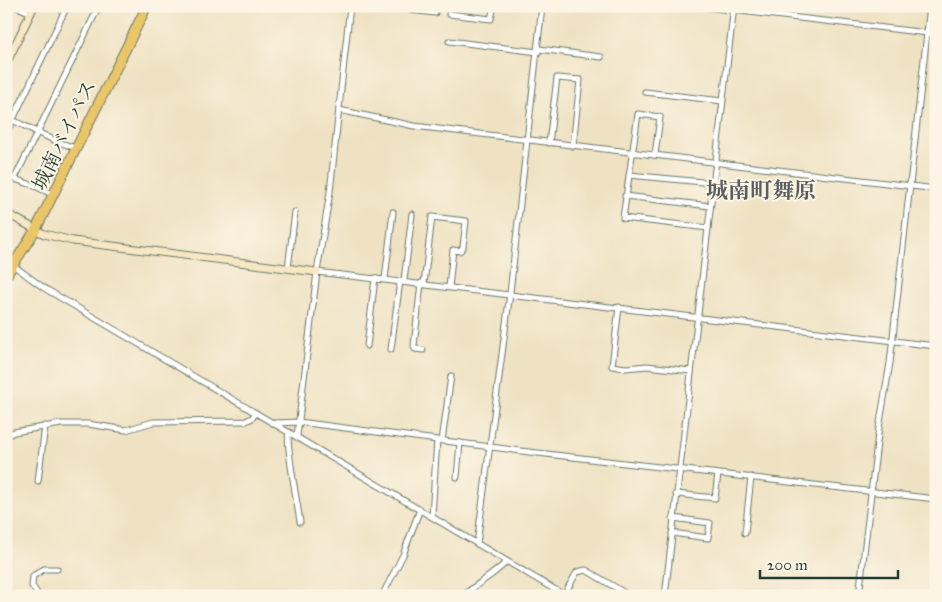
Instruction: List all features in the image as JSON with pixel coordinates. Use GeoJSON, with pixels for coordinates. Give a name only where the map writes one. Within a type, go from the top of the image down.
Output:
{"type":"FeatureCollection","features":[{"type":"Feature","properties":{"kind":"highway","name":"城南バイパス"},"geometry":{"type":"LineString","coordinates":[[6,276],[36,229],[54,195],[145,7]]}},
{"type":"Feature","properties":{"kind":"street"},"geometry":{"type":"LineString","coordinates":[[6,64],[32,10],[16,6]]}},
{"type":"Feature","properties":{"kind":"street"},"geometry":{"type":"LineString","coordinates":[[6,134],[67,6]]}},
{"type":"Feature","properties":{"kind":"street"},"geometry":{"type":"LineString","coordinates":[[15,178],[99,6]]}},
{"type":"Feature","properties":{"kind":"street"},"geometry":{"type":"LineString","coordinates":[[298,436],[317,272],[339,110],[350,6]]}},
{"type":"Feature","properties":{"kind":"street"},"geometry":{"type":"LineString","coordinates":[[409,6],[410,10],[435,13]]}},
{"type":"Feature","properties":{"kind":"street"},"geometry":{"type":"LineString","coordinates":[[449,14],[491,19],[494,6]]}},
{"type":"Feature","properties":{"kind":"street"},"geometry":{"type":"LineString","coordinates":[[477,544],[510,293],[542,6]]}},
{"type":"Feature","properties":{"kind":"street"},"geometry":{"type":"LineString","coordinates":[[697,6],[733,8],[936,34]]}},
{"type":"Feature","properties":{"kind":"street"},"geometry":{"type":"LineString","coordinates":[[859,596],[892,341],[930,6]]}},
{"type":"Feature","properties":{"kind":"street"},"geometry":{"type":"LineString","coordinates":[[664,596],[733,8]]}},
{"type":"Feature","properties":{"kind":"street"},"geometry":{"type":"LineString","coordinates":[[449,41],[601,57]]}},
{"type":"Feature","properties":{"kind":"street"},"geometry":{"type":"LineString","coordinates":[[549,143],[557,78],[580,80],[573,146]]}},
{"type":"Feature","properties":{"kind":"street"},"geometry":{"type":"LineString","coordinates":[[645,92],[722,101]]}},
{"type":"Feature","properties":{"kind":"street"},"geometry":{"type":"LineString","coordinates":[[339,110],[414,126],[527,141],[936,189]]}},
{"type":"Feature","properties":{"kind":"street"},"geometry":{"type":"LineString","coordinates":[[655,155],[660,117],[638,114],[625,196],[624,218],[708,228]]}},
{"type":"Feature","properties":{"kind":"street"},"geometry":{"type":"LineString","coordinates":[[6,117],[37,132],[78,148]]}},
{"type":"Feature","properties":{"kind":"street"},"geometry":{"type":"LineString","coordinates":[[628,175],[713,183]]}},
{"type":"Feature","properties":{"kind":"street"},"geometry":{"type":"LineString","coordinates":[[6,176],[54,195]]}},
{"type":"Feature","properties":{"kind":"street"},"geometry":{"type":"LineString","coordinates":[[625,196],[710,206]]}},
{"type":"Feature","properties":{"kind":"street"},"geometry":{"type":"LineString","coordinates":[[288,268],[295,212]]}},
{"type":"Feature","properties":{"kind":"street"},"geometry":{"type":"LineString","coordinates":[[385,279],[393,212]]}},
{"type":"Feature","properties":{"kind":"street"},"geometry":{"type":"LineString","coordinates":[[6,213],[44,234],[100,246],[510,293],[697,319],[732,320],[936,346]]}},
{"type":"Feature","properties":{"kind":"street"},"geometry":{"type":"LineString","coordinates":[[390,349],[412,214]]}},
{"type":"Feature","properties":{"kind":"street"},"geometry":{"type":"LineString","coordinates":[[423,350],[415,349],[414,346],[432,218],[466,221],[463,248],[453,250],[449,286]]}},
{"type":"Feature","properties":{"kind":"street"},"geometry":{"type":"LineString","coordinates":[[14,266],[44,288],[298,436],[564,595],[577,572],[586,570],[630,596]]}},
{"type":"Feature","properties":{"kind":"street"},"geometry":{"type":"LineString","coordinates":[[366,346],[375,278]]}},
{"type":"Feature","properties":{"kind":"street"},"geometry":{"type":"LineString","coordinates":[[618,308],[612,366],[626,368],[647,366],[691,371]]}},
{"type":"Feature","properties":{"kind":"street"},"geometry":{"type":"LineString","coordinates":[[432,516],[440,441],[451,376]]}},
{"type":"Feature","properties":{"kind":"street"},"geometry":{"type":"LineString","coordinates":[[6,436],[14,432],[45,426],[79,423],[126,430],[153,422],[246,420],[252,418],[256,413]]}},
{"type":"Feature","properties":{"kind":"street"},"geometry":{"type":"LineString","coordinates":[[274,423],[299,422],[440,441],[936,499]]}},
{"type":"Feature","properties":{"kind":"street"},"geometry":{"type":"LineString","coordinates":[[38,481],[45,426]]}},
{"type":"Feature","properties":{"kind":"street"},"geometry":{"type":"LineString","coordinates":[[289,432],[287,437],[292,458],[300,522]]}},
{"type":"Feature","properties":{"kind":"street"},"geometry":{"type":"LineString","coordinates":[[457,477],[460,443]]}},
{"type":"Feature","properties":{"kind":"street"},"geometry":{"type":"LineString","coordinates":[[676,494],[715,498],[718,474]]}},
{"type":"Feature","properties":{"kind":"street"},"geometry":{"type":"LineString","coordinates":[[745,533],[751,477]]}},
{"type":"Feature","properties":{"kind":"street"},"geometry":{"type":"LineString","coordinates":[[382,596],[403,555],[420,509]]}},
{"type":"Feature","properties":{"kind":"street"},"geometry":{"type":"LineString","coordinates":[[672,533],[708,538],[710,523],[674,518]]}},
{"type":"Feature","properties":{"kind":"street"},"geometry":{"type":"LineString","coordinates":[[463,596],[477,584],[494,575],[506,562]]}},
{"type":"Feature","properties":{"kind":"street"},"geometry":{"type":"LineString","coordinates":[[40,596],[33,590],[34,576],[44,569],[57,569]]}},
{"type":"Feature","properties":{"kind":"district","name":"城南町舞原"},"geometry":{"type":"Point","coordinates":[761,190]}}]}
